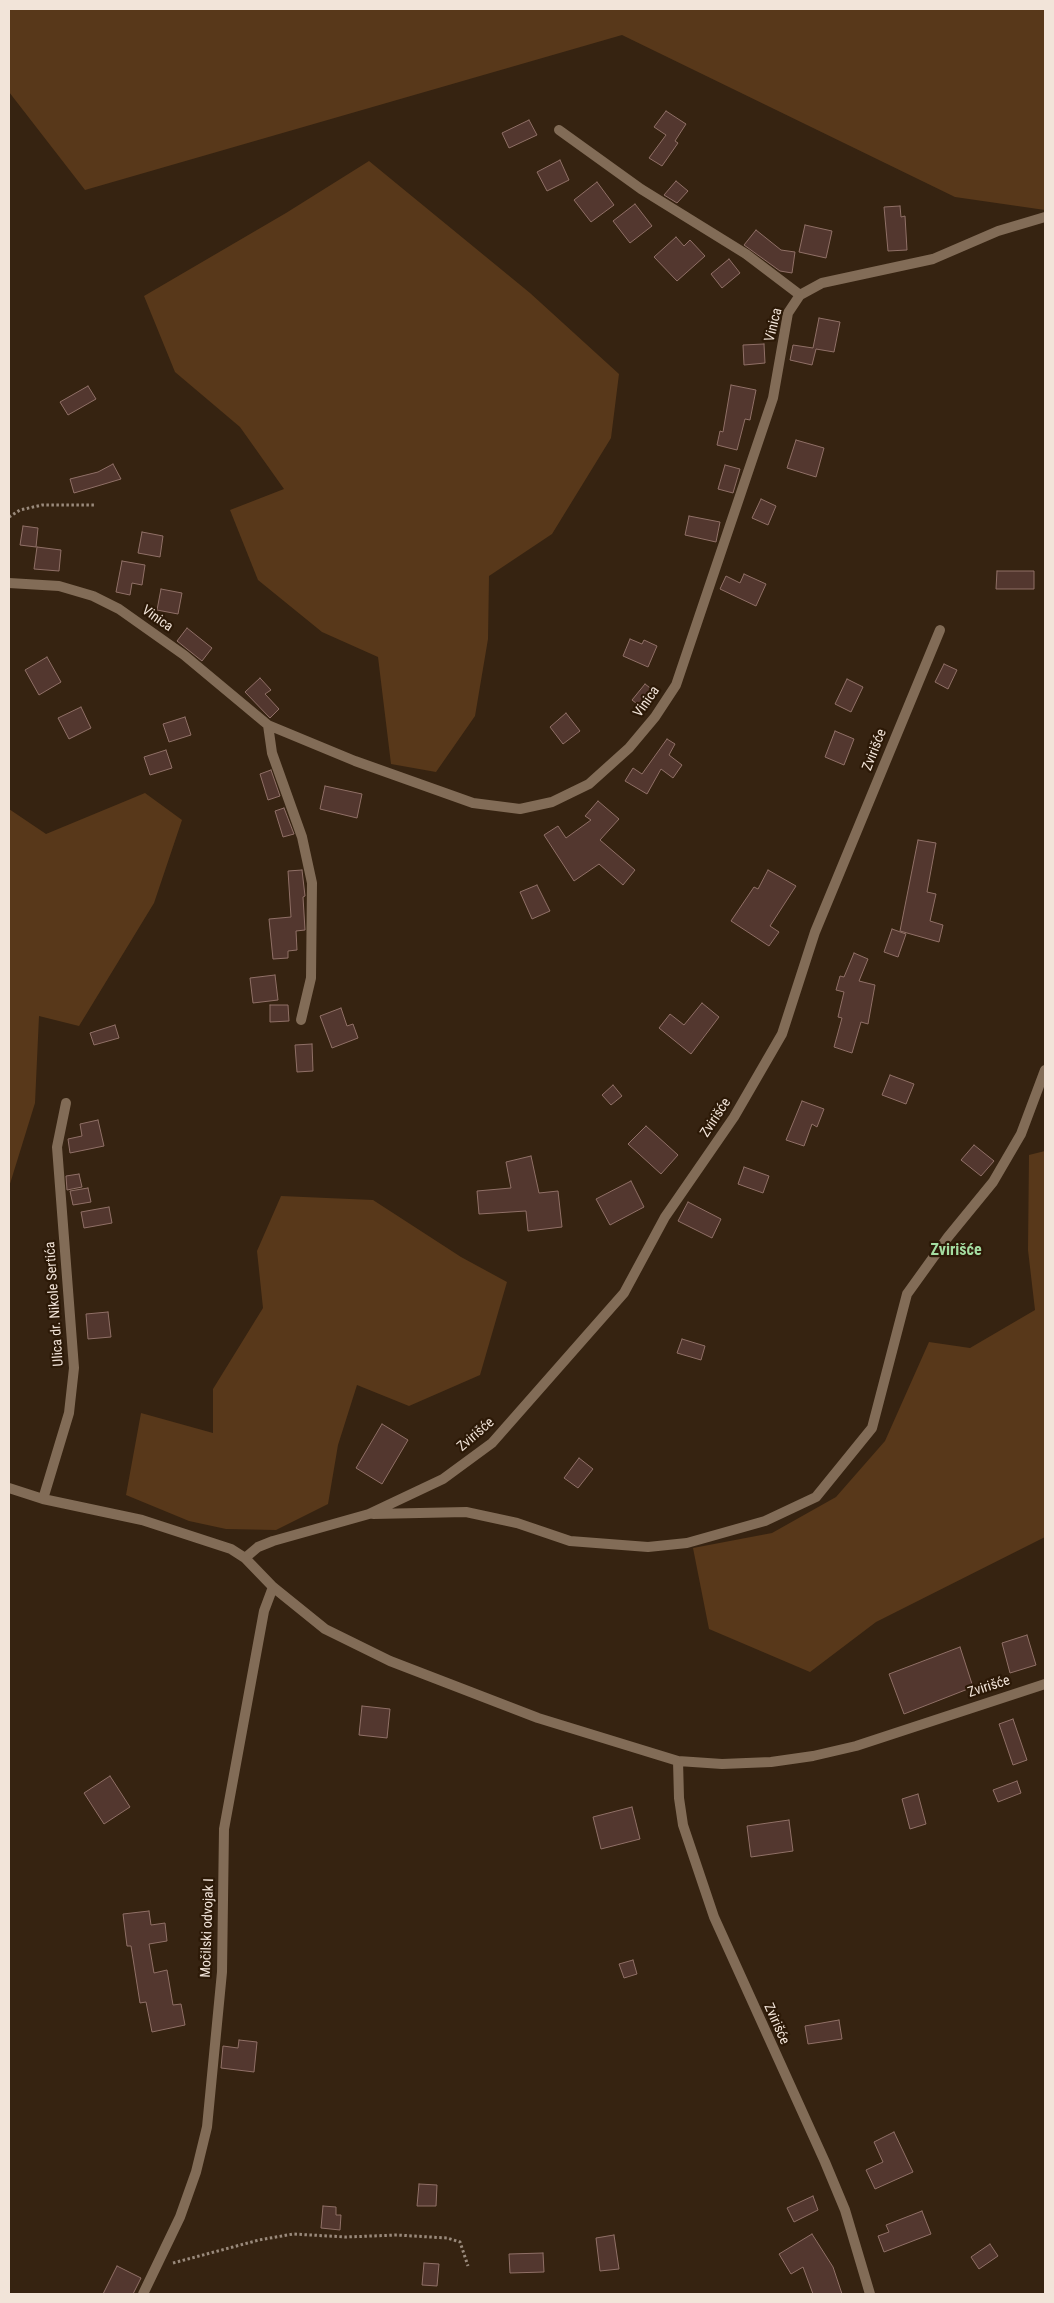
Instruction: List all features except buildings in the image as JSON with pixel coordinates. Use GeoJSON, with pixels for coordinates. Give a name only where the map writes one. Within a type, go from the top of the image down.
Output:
{"type":"FeatureCollection","features":[{"type":"Feature","properties":{"kind":"street"},"geometry":{"type":"LineString","coordinates":[[559,130],[677,213],[746,254],[800,295],[822,283],[933,259],[998,231],[1045,217]]}},
{"type":"Feature","properties":{"kind":"street","name":"Vinica"},"geometry":{"type":"LineString","coordinates":[[9,583],[59,586],[92,596],[119,609],[184,655],[268,725],[355,761],[473,803],[520,809],[552,802],[589,784],[629,748],[656,716],[676,685],[773,398],[788,313],[800,295]]}},
{"type":"Feature","properties":{"kind":"street","name":"Zvirišće"},"geometry":{"type":"LineString","coordinates":[[940,630],[815,932],[782,1034],[734,1117],[665,1217],[624,1293],[492,1443],[443,1479],[369,1514],[258,1546],[246,1558],[274,1587],[325,1629],[390,1661],[538,1718],[678,1761],[722,1764],[772,1762],[813,1756],[856,1746],[1045,1684]]}},
{"type":"Feature","properties":{"kind":"street"},"geometry":{"type":"LineString","coordinates":[[268,725],[272,753],[302,838],[312,883],[311,978],[301,1020]]}},
{"type":"Feature","properties":{"kind":"street","name":"Zvirišće"},"geometry":{"type":"LineString","coordinates":[[369,1514],[466,1512],[517,1523],[570,1541],[648,1547],[687,1543],[765,1521],[816,1497],[872,1428],[907,1294],[948,1237],[993,1182],[1021,1134],[1045,1070]]}},
{"type":"Feature","properties":{"kind":"street","name":"Ulica dr. Nikole Sertića"},"geometry":{"type":"LineString","coordinates":[[43,1499],[69,1413],[74,1368],[57,1147],[66,1103]]}},
{"type":"Feature","properties":{"kind":"street"},"geometry":{"type":"LineString","coordinates":[[9,1488],[43,1499],[142,1520],[231,1550],[246,1558]]}},
{"type":"Feature","properties":{"kind":"street","name":"Močilski odvojak I"},"geometry":{"type":"LineString","coordinates":[[143,2294],[158,2266],[180,2216],[196,2172],[207,2127],[222,1972],[224,1829],[264,1611],[274,1587]]}},
{"type":"Feature","properties":{"kind":"street","name":"Zvirišće"},"geometry":{"type":"LineString","coordinates":[[678,1761],[679,1798],[683,1825],[714,1917],[845,2210],[870,2294]]}},
{"type":"Feature","properties":{"kind":"path"},"geometry":{"type":"LineString","coordinates":[[9,517],[20,510],[42,505],[96,505]]}},
{"type":"Feature","properties":{"kind":"path"},"geometry":{"type":"LineString","coordinates":[[158,2266],[293,2234],[346,2238],[397,2235],[447,2238],[460,2242],[468,2266]]}},
{"type":"Feature","properties":{"kind":"shaded area"},"geometry":{"type":"Polygon","coordinates":[[[9,9],[1045,9],[1045,210],[955,197],[622,35],[85,190],[9,92],[9,9]]]}},
{"type":"Feature","properties":{"kind":"shaded area"},"geometry":{"type":"Polygon","coordinates":[[[369,161],[530,293],[619,374],[611,438],[552,534],[489,576],[488,639],[475,716],[436,772],[391,764],[378,657],[322,632],[258,580],[230,510],[284,489],[240,427],[175,372],[144,296],[286,213],[369,161]]]}},
{"type":"Feature","properties":{"kind":"shaded area"},"geometry":{"type":"Polygon","coordinates":[[[145,793],[182,820],[154,903],[79,1026],[39,1016],[35,1103],[9,1187],[9,809],[46,834],[145,793]]]}},
{"type":"Feature","properties":{"kind":"shaded area"},"geometry":{"type":"Polygon","coordinates":[[[1045,1151],[1045,1537],[876,1622],[810,1672],[709,1629],[693,1548],[772,1533],[836,1497],[885,1441],[929,1342],[970,1348],[1035,1310],[1028,1250],[1029,1155],[1045,1151]]]}},
{"type":"Feature","properties":{"kind":"shaded area"},"geometry":{"type":"Polygon","coordinates":[[[281,1196],[373,1200],[461,1257],[507,1282],[480,1375],[409,1406],[357,1385],[338,1445],[328,1504],[276,1530],[226,1529],[189,1521],[126,1495],[141,1413],[213,1433],[213,1389],[263,1308],[257,1251],[281,1196]]]}},
{"type":"Feature","properties":{"kind":"district","name":"Zvirišće"},"geometry":{"type":"Point","coordinates":[956,1251]}}]}
